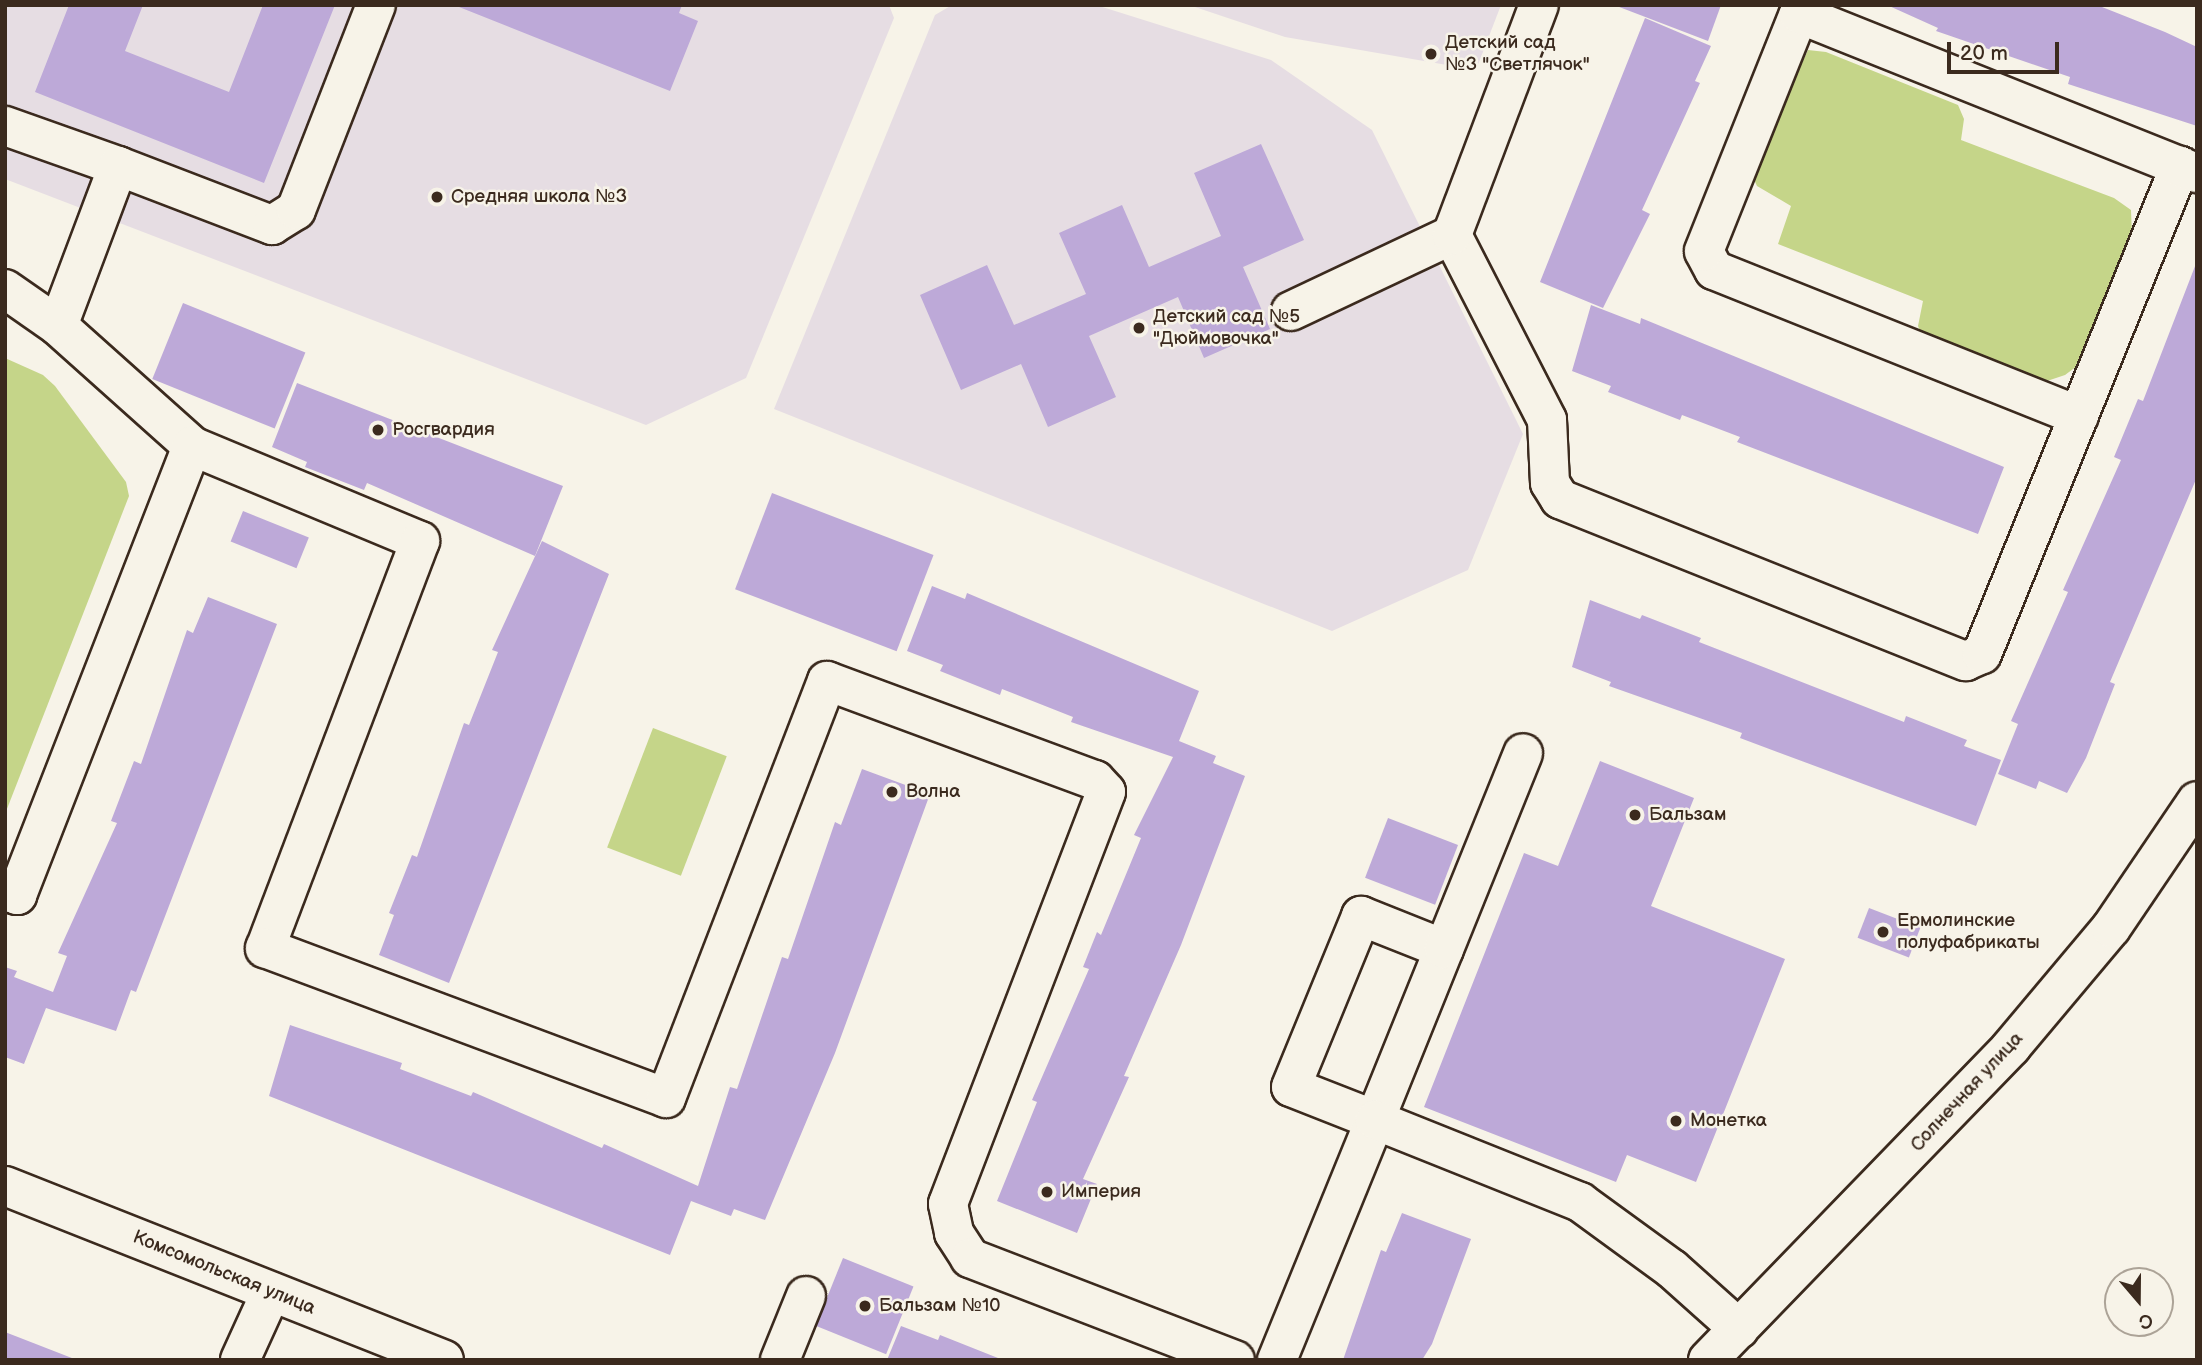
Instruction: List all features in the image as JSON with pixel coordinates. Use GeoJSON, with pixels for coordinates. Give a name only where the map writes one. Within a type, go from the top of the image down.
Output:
{"type":"FeatureCollection","features":[{"type":"Feature","properties":{"kind":"street"},"geometry":{"type":"LineString","coordinates":[[5,126],[272,225],[296,211],[376,5]]}},
{"type":"Feature","properties":{"kind":"street"},"geometry":{"type":"LineString","coordinates":[[1291,311],[1452,235],[1538,5]]}},
{"type":"Feature","properties":{"kind":"street"},"geometry":{"type":"LineString","coordinates":[[1452,235],[1546,420],[1550,483],[1560,499],[1966,661],[1982,654],[2079,416],[2188,169],[1800,10],[1704,251],[1714,270],[2079,416]]}},
{"type":"Feature","properties":{"kind":"street"},"geometry":{"type":"LineString","coordinates":[[58,326],[118,166]]}},
{"type":"Feature","properties":{"kind":"street"},"geometry":{"type":"LineString","coordinates":[[5,289],[58,326],[192,446],[420,541],[265,948],[666,1098],[827,681],[1095,780],[1106,792],[948,1204],[954,1233],[970,1258],[1235,1360]]}},
{"type":"Feature","properties":{"kind":"street"},"geometry":{"type":"LineString","coordinates":[[5,891],[17,895],[192,446]]}},
{"type":"Feature","properties":{"kind":"street"},"geometry":{"type":"LineString","coordinates":[[1277,1360],[1523,753]]}},
{"type":"Feature","properties":{"kind":"street","name":"Солнечная улица"},"geometry":{"type":"LineString","coordinates":[[1708,1360],[2011,1047],[2110,928],[2197,800]]}},
{"type":"Feature","properties":{"kind":"street"},"geometry":{"type":"LineString","coordinates":[[1444,948],[1361,916],[1291,1087],[1580,1202],[1672,1269],[1739,1329]]}},
{"type":"Feature","properties":{"kind":"street","name":"Комсомольская улица"},"geometry":{"type":"LineString","coordinates":[[5,1186],[443,1360]]}},
{"type":"Feature","properties":{"kind":"street"},"geometry":{"type":"LineString","coordinates":[[240,1360],[271,1292]]}},
{"type":"Feature","properties":{"kind":"street"},"geometry":{"type":"LineString","coordinates":[[780,1360],[807,1296]]}},
{"type":"Feature","properties":{"kind":"shaded area","name":"Средняя школа №3"},"geometry":{"type":"Polygon","coordinates":[[[5,5],[889,5],[894,18],[746,378],[646,425],[5,179],[5,5]]]}},
{"type":"Feature","properties":{"kind":"shaded area","name":"Детский сад №5 \"Дюймовочка\""},"geometry":{"type":"Polygon","coordinates":[[[952,5],[1096,5],[1271,60],[1372,130],[1523,434],[1468,570],[1332,631],[774,409],[935,15],[952,5]]]}},
{"type":"Feature","properties":{"kind":"shaded area","name":"Детский сад №3 \"Светлячок\""},"geometry":{"type":"Polygon","coordinates":[[[1189,5],[1501,5],[1476,70],[1285,37],[1189,5]]]}},
{"type":"Feature","properties":{"kind":"green space"},"geometry":{"type":"Polygon","coordinates":[[[1808,50],[1826,52],[1958,105],[1964,119],[1961,140],[2114,198],[2131,210],[2132,235],[2077,366],[2065,375],[2044,382],[1922,336],[1918,326],[1923,301],[1778,244],[1791,206],[1757,186],[1751,173],[1808,50]]]}},
{"type":"Feature","properties":{"kind":"green space"},"geometry":{"type":"Polygon","coordinates":[[[5,358],[43,375],[55,386],[126,482],[129,496],[5,814],[5,358]]]}},
{"type":"Feature","properties":{"kind":"green space"},"geometry":{"type":"Polygon","coordinates":[[[653,728],[727,756],[681,876],[607,847],[653,728]]]}},
{"type":"Feature","properties":{"kind":"building"},"geometry":{"type":"Polygon","coordinates":[[[69,5],[143,5],[125,51],[229,92],[263,5],[335,5],[264,183],[35,92],[69,5]]]}},
{"type":"Feature","properties":{"kind":"building"},"geometry":{"type":"Polygon","coordinates":[[[454,5],[682,5],[679,13],[698,21],[670,91],[454,5]]]}},
{"type":"Feature","properties":{"kind":"building"},"geometry":{"type":"Polygon","coordinates":[[[1614,5],[1721,5],[1708,41],[1614,5]]]}},
{"type":"Feature","properties":{"kind":"building"},"geometry":{"type":"Polygon","coordinates":[[[1887,5],[2097,5],[2197,47],[2197,126],[2068,84],[2070,77],[1936,31],[1938,28],[1887,5]]]}},
{"type":"Feature","properties":{"kind":"building"},"geometry":{"type":"Polygon","coordinates":[[[1645,18],[1711,46],[1695,81],[1700,83],[1642,210],[1650,214],[1603,308],[1540,282],[1645,18]]]}},
{"type":"Feature","properties":{"kind":"building"},"geometry":{"type":"Polygon","coordinates":[[[1261,144],[1304,240],[1243,267],[1270,329],[1204,358],[1178,297],[1089,336],[1116,397],[1048,427],[1021,364],[961,390],[920,295],[987,265],[1014,325],[1086,294],[1059,233],[1122,205],[1149,267],[1221,236],[1194,173],[1261,144]]]}},
{"type":"Feature","properties":{"kind":"building"},"geometry":{"type":"Polygon","coordinates":[[[2197,261],[2197,477],[2110,682],[2115,684],[2086,758],[2067,793],[2039,781],[2036,789],[1998,774],[2018,724],[2011,721],[2068,592],[2063,590],[2121,460],[2114,457],[2138,399],[2143,401],[2197,261]]]}},
{"type":"Feature","properties":{"kind":"building"},"geometry":{"type":"Polygon","coordinates":[[[183,303],[305,352],[275,428],[152,379],[183,303]]]}},
{"type":"Feature","properties":{"kind":"building"},"geometry":{"type":"Polygon","coordinates":[[[1591,305],[1640,324],[1641,318],[2004,467],[1978,534],[1737,442],[1740,437],[1682,415],[1680,420],[1608,392],[1611,386],[1572,371],[1591,305]]]}},
{"type":"Feature","properties":{"kind":"building"},"geometry":{"type":"Polygon","coordinates":[[[297,383],[563,486],[535,556],[367,483],[364,490],[305,467],[307,462],[272,447],[297,383]]]}},
{"type":"Feature","properties":{"kind":"building"},"geometry":{"type":"Polygon","coordinates":[[[772,493],[934,555],[897,651],[735,589],[772,493]]]}},
{"type":"Feature","properties":{"kind":"building"},"geometry":{"type":"Polygon","coordinates":[[[243,511],[309,538],[296,568],[231,542],[243,511]]]}},
{"type":"Feature","properties":{"kind":"building"},"geometry":{"type":"Polygon","coordinates":[[[542,541],[609,574],[449,983],[379,955],[394,915],[389,913],[412,855],[417,857],[464,723],[469,725],[498,652],[492,650],[542,541]]]}},
{"type":"Feature","properties":{"kind":"building"},"geometry":{"type":"Polygon","coordinates":[[[932,586],[965,599],[967,593],[1199,691],[1179,741],[1216,756],[1213,763],[1245,776],[1181,945],[1124,1076],[1129,1077],[1083,1179],[1097,1184],[1077,1233],[997,1201],[1037,1102],[1032,1100],[1089,969],[1083,967],[1097,932],[1101,935],[1141,838],[1134,835],[1173,757],[1071,722],[1073,717],[1002,689],[1000,695],[940,671],[943,665],[907,651],[932,586]]]}},
{"type":"Feature","properties":{"kind":"building"},"geometry":{"type":"Polygon","coordinates":[[[208,597],[277,624],[136,992],[131,990],[116,1031],[46,1008],[24,1064],[5,1057],[5,967],[17,971],[14,977],[53,992],[67,956],[58,953],[117,823],[111,821],[134,761],[141,764],[187,630],[193,633],[208,597]]]}},
{"type":"Feature","properties":{"kind":"building"},"geometry":{"type":"Polygon","coordinates":[[[1590,600],[1640,619],[1642,615],[1701,638],[1699,642],[1904,722],[1906,716],[1967,740],[1964,746],[2001,760],[1976,826],[1740,738],[1742,733],[1609,686],[1611,682],[1572,667],[1590,600]]]}},
{"type":"Feature","properties":{"kind":"building"},"geometry":{"type":"Polygon","coordinates":[[[1600,761],[1694,798],[1651,906],[1785,959],[1696,1182],[1627,1155],[1616,1182],[1424,1107],[1524,853],[1558,866],[1600,761]]]}},
{"type":"Feature","properties":{"kind":"building"},"geometry":{"type":"Polygon","coordinates":[[[862,769],[930,794],[835,1053],[765,1220],[734,1209],[731,1216],[691,1201],[670,1255],[269,1096],[290,1025],[402,1063],[400,1069],[471,1096],[473,1092],[602,1148],[604,1144],[698,1186],[730,1087],[737,1089],[782,957],[788,959],[835,822],[841,825],[862,769]]]}},
{"type":"Feature","properties":{"kind":"building"},"geometry":{"type":"Polygon","coordinates":[[[1388,818],[1458,845],[1435,905],[1365,878],[1388,818]]]}},
{"type":"Feature","properties":{"kind":"building"},"geometry":{"type":"Polygon","coordinates":[[[1869,908],[1920,928],[1909,958],[1858,938],[1869,908]]]}},
{"type":"Feature","properties":{"kind":"building"},"geometry":{"type":"Polygon","coordinates":[[[1402,1213],[1471,1239],[1432,1344],[1422,1360],[1343,1360],[1381,1250],[1386,1252],[1402,1213]]]}},
{"type":"Feature","properties":{"kind":"building","name":"Бальзам №10"},"geometry":{"type":"Polygon","coordinates":[[[843,1258],[913,1286],[886,1354],[816,1326],[843,1258]]]}},
{"type":"Feature","properties":{"kind":"building"},"geometry":{"type":"Polygon","coordinates":[[[901,1326],[938,1340],[940,1335],[998,1358],[887,1360],[901,1326]]]}},
{"type":"Feature","properties":{"kind":"building"},"geometry":{"type":"Polygon","coordinates":[[[5,1332],[77,1360],[5,1360],[5,1332]]]}},
{"type":"Feature","properties":{"kind":"place","name":"Детский сад №3 \"Светлячок\""},"geometry":{"type":"Point","coordinates":[1431,54]}},
{"type":"Feature","properties":{"kind":"place","name":"Средняя школа №3"},"geometry":{"type":"Point","coordinates":[437,197]}},
{"type":"Feature","properties":{"kind":"place","name":"Детский сад №5 \"Дюймовочка\""},"geometry":{"type":"Point","coordinates":[1139,328]}},
{"type":"Feature","properties":{"kind":"place","name":"Росгвардия"},"geometry":{"type":"Point","coordinates":[378,430]}},
{"type":"Feature","properties":{"kind":"place","name":"Волна"},"geometry":{"type":"Point","coordinates":[892,792]}},
{"type":"Feature","properties":{"kind":"place","name":"Бальзам"},"geometry":{"type":"Point","coordinates":[1635,815]}},
{"type":"Feature","properties":{"kind":"place","name":"Ермолинские полуфабрикаты"},"geometry":{"type":"Point","coordinates":[1883,932]}},
{"type":"Feature","properties":{"kind":"place","name":"Монетка"},"geometry":{"type":"Point","coordinates":[1676,1121]}},
{"type":"Feature","properties":{"kind":"place","name":"Империя"},"geometry":{"type":"Point","coordinates":[1047,1192]}},
{"type":"Feature","properties":{"kind":"place","name":"Бальзам №10"},"geometry":{"type":"Point","coordinates":[865,1306]}}]}
